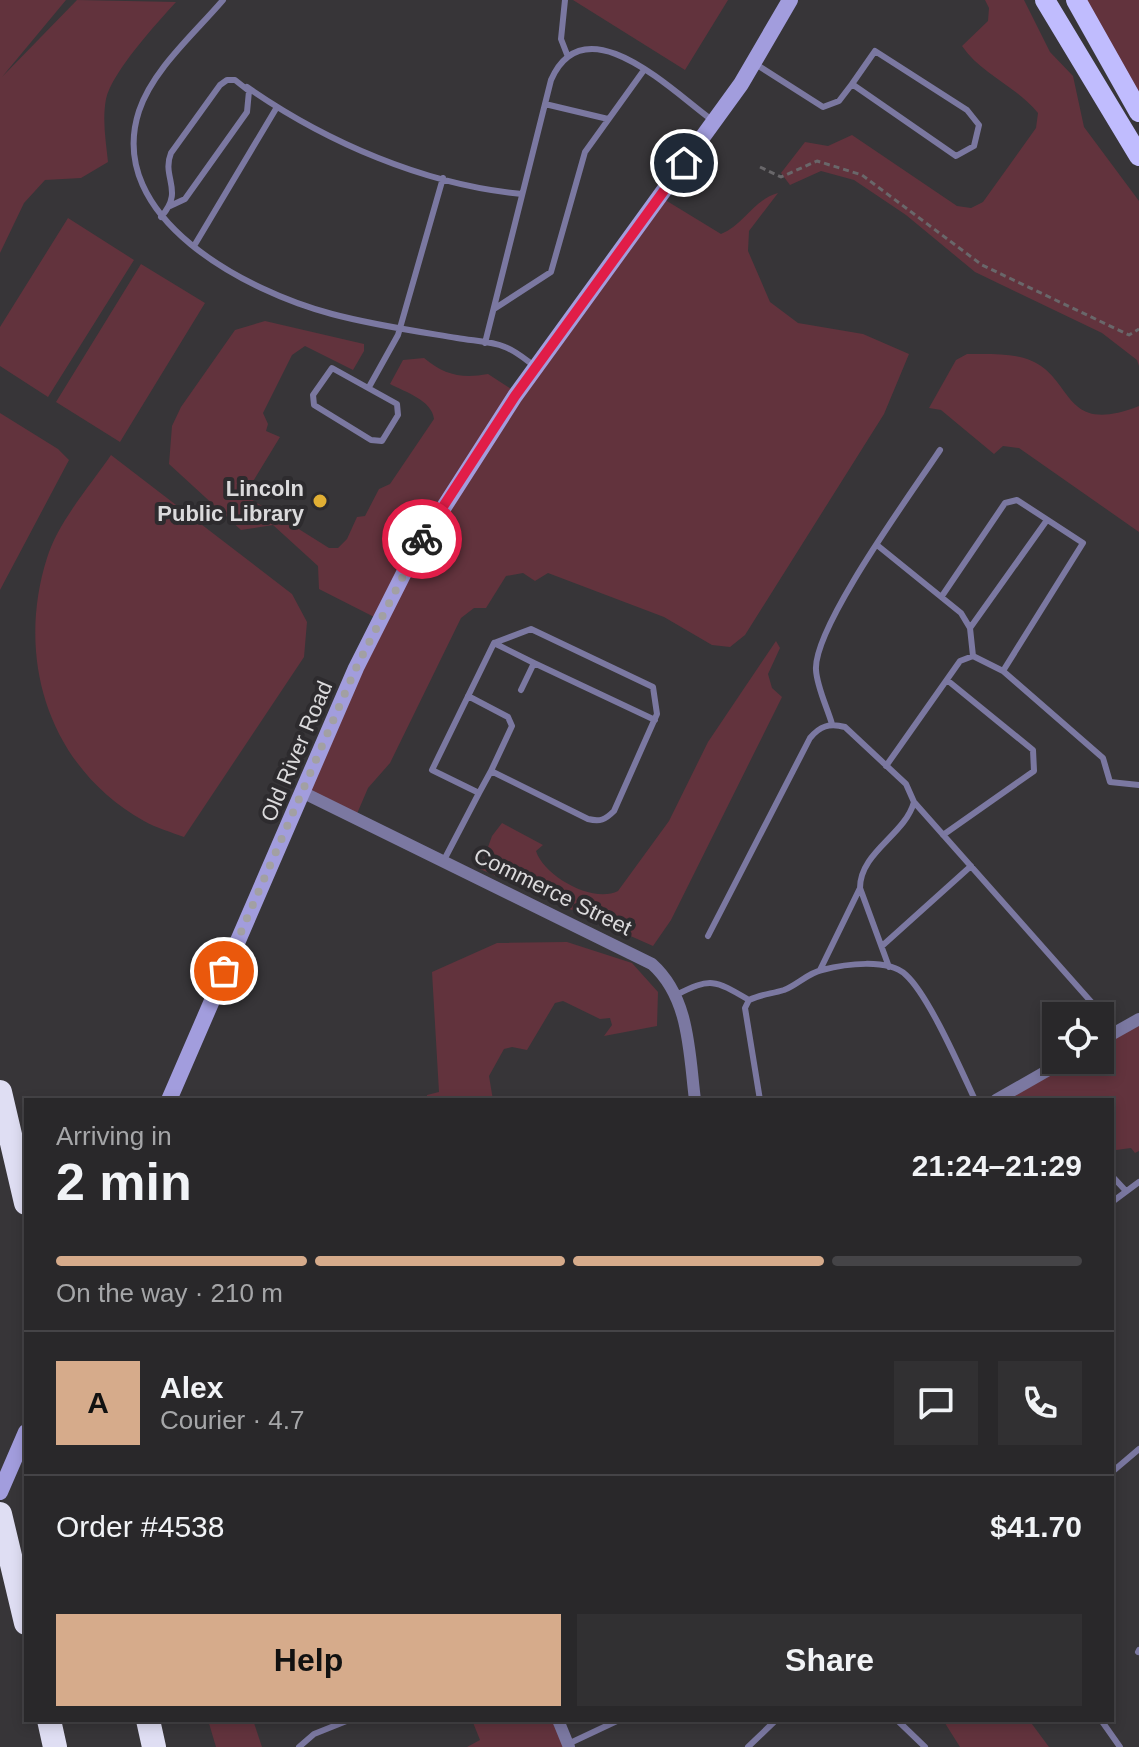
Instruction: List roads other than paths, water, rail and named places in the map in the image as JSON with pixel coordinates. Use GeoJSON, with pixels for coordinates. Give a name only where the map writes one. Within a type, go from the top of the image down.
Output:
{"type":"FeatureCollection","features":[{"type":"Feature","properties":{"kind":"highway"},"geometry":{"type":"LineString","coordinates":[[0,1092],[24,1194]]}},
{"type":"Feature","properties":{"kind":"highway"},"geometry":{"type":"LineString","coordinates":[[0,1514],[24,1615]]}},
{"type":"Feature","properties":{"kind":"highway"},"geometry":{"type":"LineString","coordinates":[[49,1722],[55,1747]]}},
{"type":"Feature","properties":{"kind":"highway"},"geometry":{"type":"LineString","coordinates":[[148,1722],[154,1747]]}},
{"type":"Feature","properties":{"kind":"main road","name":"Old River Road"},"geometry":{"type":"LineString","coordinates":[[170,1098],[356,668],[404,571],[460,478],[536,367],[714,121],[754,63],[790,0]]}},
{"type":"Feature","properties":{"kind":"main road"},"geometry":{"type":"LineString","coordinates":[[1045,0],[1139,156]]}},
{"type":"Feature","properties":{"kind":"main road"},"geometry":{"type":"LineString","coordinates":[[1076,0],[1139,112]]}},
{"type":"Feature","properties":{"kind":"main road"},"geometry":{"type":"LineString","coordinates":[[0,1492],[24,1437]]}},
{"type":"Feature","properties":{"kind":"street","name":"Commerce Street"},"geometry":{"type":"LineString","coordinates":[[302,792],[640,955],[663,974],[676,995],[683,1017],[695,1098]]}},
{"type":"Feature","properties":{"kind":"street"},"geometry":{"type":"LineString","coordinates":[[1114,1033],[1139,1019]]}},
{"type":"Feature","properties":{"kind":"street"},"geometry":{"type":"LineString","coordinates":[[1000,1098],[1042,1074]]}},
{"type":"Feature","properties":{"kind":"street"},"geometry":{"type":"LineString","coordinates":[[559,1722],[568,1745]]}},
{"type":"Feature","properties":{"kind":"lane"},"geometry":{"type":"LineString","coordinates":[[223,0],[152,85],[140,110],[134,139],[136,169],[147,196],[161,217],[194,246],[242,277],[294,302],[400,328],[508,348],[536,367]]}},
{"type":"Feature","properties":{"kind":"lane"},"geometry":{"type":"LineString","coordinates":[[565,0],[561,39],[568,57]]}},
{"type":"Feature","properties":{"kind":"lane"},"geometry":{"type":"LineString","coordinates":[[485,343],[545,104],[554,73],[568,57],[580,51],[602,48],[622,55],[714,121]]}},
{"type":"Feature","properties":{"kind":"lane"},"geometry":{"type":"LineString","coordinates":[[754,63],[823,107],[839,101],[875,51],[967,110],[979,125],[974,146],[956,156],[852,84]]}},
{"type":"Feature","properties":{"kind":"lane"},"geometry":{"type":"LineString","coordinates":[[494,309],[543,281],[551,272],[582,160],[644,70]]}},
{"type":"Feature","properties":{"kind":"lane"},"geometry":{"type":"LineString","coordinates":[[170,206],[171,153],[223,82],[235,80],[277,107],[351,146],[443,178],[522,194]]}},
{"type":"Feature","properties":{"kind":"lane"},"geometry":{"type":"LineString","coordinates":[[161,217],[170,206],[185,199],[247,112],[250,100],[247,87]]}},
{"type":"Feature","properties":{"kind":"lane"},"geometry":{"type":"LineString","coordinates":[[545,104],[608,119]]}},
{"type":"Feature","properties":{"kind":"lane"},"geometry":{"type":"LineString","coordinates":[[194,246],[277,107]]}},
{"type":"Feature","properties":{"kind":"lane"},"geometry":{"type":"LineString","coordinates":[[369,387],[400,328],[443,178]]}},
{"type":"Feature","properties":{"kind":"lane"},"geometry":{"type":"LineString","coordinates":[[332,368],[369,387],[399,408],[392,427],[378,442],[313,402],[313,395],[332,368]]}},
{"type":"Feature","properties":{"kind":"lane"},"geometry":{"type":"LineString","coordinates":[[832,724],[816,670],[820,649],[852,583],[940,450]]}},
{"type":"Feature","properties":{"kind":"lane"},"geometry":{"type":"LineString","coordinates":[[942,596],[1005,503],[1017,500],[1083,543],[1003,671]]}},
{"type":"Feature","properties":{"kind":"lane"},"geometry":{"type":"LineString","coordinates":[[970,628],[1047,520]]}},
{"type":"Feature","properties":{"kind":"lane"},"geometry":{"type":"LineString","coordinates":[[877,545],[961,613],[970,628],[973,656]]}},
{"type":"Feature","properties":{"kind":"lane"},"geometry":{"type":"LineString","coordinates":[[479,793],[432,770],[494,643],[531,629],[649,683],[658,704],[655,720],[614,811],[598,822],[491,771]]}},
{"type":"Feature","properties":{"kind":"lane"},"geometry":{"type":"LineString","coordinates":[[494,643],[655,720]]}},
{"type":"Feature","properties":{"kind":"lane"},"geometry":{"type":"LineString","coordinates":[[886,766],[960,661],[973,656],[1003,671],[1103,758],[1110,782],[1139,785]]}},
{"type":"Feature","properties":{"kind":"lane"},"geometry":{"type":"LineString","coordinates":[[521,690],[534,663]]}},
{"type":"Feature","properties":{"kind":"lane"},"geometry":{"type":"LineString","coordinates":[[943,835],[1034,771],[1033,750],[947,680]]}},
{"type":"Feature","properties":{"kind":"lane"},"geometry":{"type":"LineString","coordinates":[[444,860],[512,726],[508,717],[468,696]]}},
{"type":"Feature","properties":{"kind":"lane"},"geometry":{"type":"LineString","coordinates":[[708,936],[810,738],[817,730],[832,724],[845,727],[906,784],[914,802],[1117,1031]]}},
{"type":"Feature","properties":{"kind":"lane"},"geometry":{"type":"LineString","coordinates":[[889,967],[860,888],[860,877],[870,861],[910,817],[914,802]]}},
{"type":"Feature","properties":{"kind":"lane"},"geometry":{"type":"LineString","coordinates":[[882,946],[971,866]]}},
{"type":"Feature","properties":{"kind":"lane"},"geometry":{"type":"LineString","coordinates":[[820,970],[860,888]]}},
{"type":"Feature","properties":{"kind":"lane"},"geometry":{"type":"LineString","coordinates":[[760,1098],[745,1008],[749,1000],[761,994],[785,990],[820,970],[853,965],[889,967],[906,975],[931,1012],[974,1098]]}},
{"type":"Feature","properties":{"kind":"lane"},"geometry":{"type":"LineString","coordinates":[[676,995],[702,981],[718,981],[749,1000]]}},
{"type":"Feature","properties":{"kind":"lane"},"geometry":{"type":"LineString","coordinates":[[1114,1178],[1125,1190]]}},
{"type":"Feature","properties":{"kind":"lane"},"geometry":{"type":"LineString","coordinates":[[1114,1200],[1139,1182]]}},
{"type":"Feature","properties":{"kind":"lane"},"geometry":{"type":"LineString","coordinates":[[1114,1470],[1139,1449]]}},
{"type":"Feature","properties":{"kind":"lane"},"geometry":{"type":"LineString","coordinates":[[299,1747],[314,1734],[344,1722]]}},
{"type":"Feature","properties":{"kind":"lane"},"geometry":{"type":"LineString","coordinates":[[568,1745],[615,1722]]}},
{"type":"Feature","properties":{"kind":"lane"},"geometry":{"type":"LineString","coordinates":[[748,1747],[774,1722]]}},
{"type":"Feature","properties":{"kind":"lane"},"geometry":{"type":"LineString","coordinates":[[899,1722],[925,1747]]}},
{"type":"Feature","properties":{"kind":"lane"},"geometry":{"type":"LineString","coordinates":[[1102,1722],[1120,1747]]}},
{"type":"Feature","properties":{"kind":"place","name":"Lincoln Public Library"},"geometry":{"type":"Point","coordinates":[320,501]}}]}
